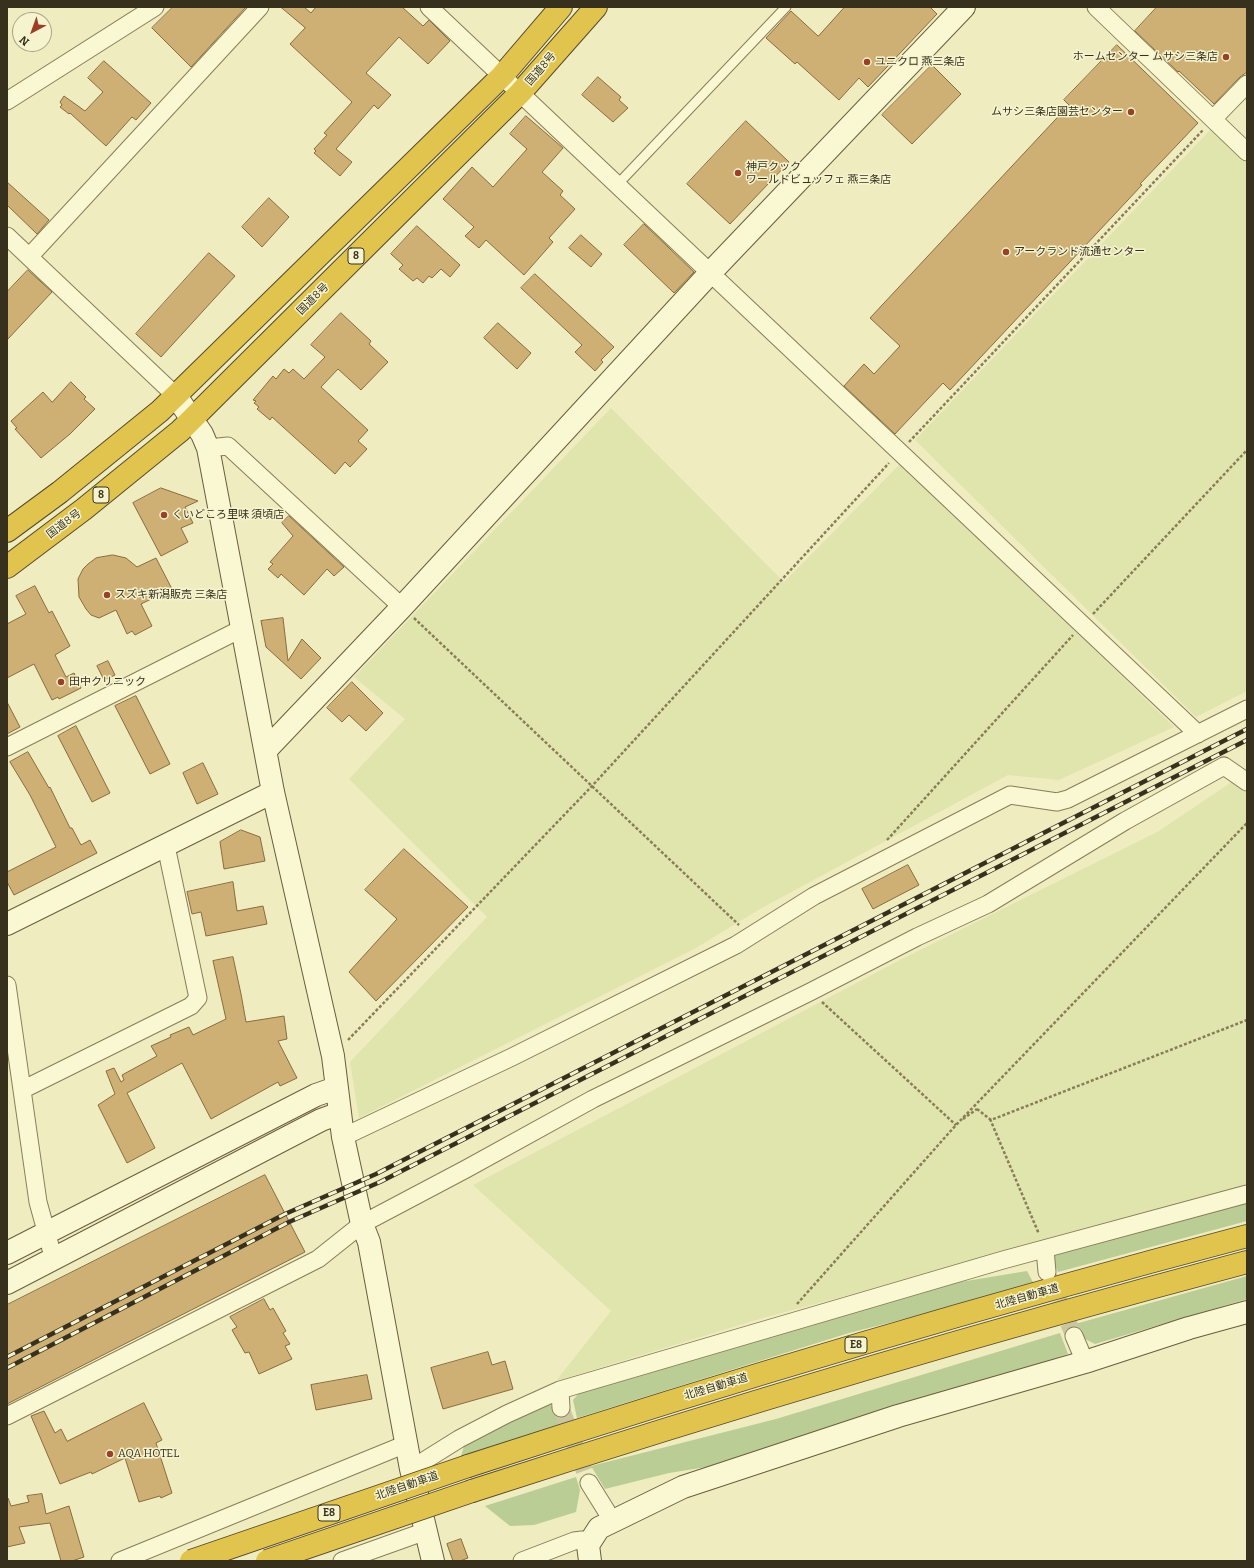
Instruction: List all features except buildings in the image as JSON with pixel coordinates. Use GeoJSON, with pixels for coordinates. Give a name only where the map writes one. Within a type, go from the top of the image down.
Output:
{"type":"FeatureCollection","features":[{"type":"Feature","properties":{"kind":"highway","name":"8"},"geometry":{"type":"LineString","coordinates":[[7,531],[72,482],[160,411],[176,396],[502,76],[561,7]]}},
{"type":"Feature","properties":{"kind":"highway","name":"国道8号"},"geometry":{"type":"LineString","coordinates":[[7,567],[84,509],[180,431],[520,93],[596,7]]}},
{"type":"Feature","properties":{"kind":"highway","name":"北陸自動車道"},"geometry":{"type":"LineString","coordinates":[[191,1561],[468,1466],[612,1419],[799,1361],[1159,1259],[1247,1236]]}},
{"type":"Feature","properties":{"kind":"highway","name":"E8"},"geometry":{"type":"LineString","coordinates":[[267,1561],[472,1490],[807,1386],[1163,1284],[1247,1262]]}},
{"type":"Feature","properties":{"kind":"street"},"geometry":{"type":"LineString","coordinates":[[7,101],[155,7]]}},
{"type":"Feature","properties":{"kind":"street"},"geometry":{"type":"LineString","coordinates":[[29,257],[260,7]]}},
{"type":"Feature","properties":{"kind":"street"},"geometry":{"type":"LineString","coordinates":[[429,7],[1198,734]]}},
{"type":"Feature","properties":{"kind":"street"},"geometry":{"type":"LineString","coordinates":[[266,750],[402,607],[711,272],[964,7]]}},
{"type":"Feature","properties":{"kind":"street"},"geometry":{"type":"LineString","coordinates":[[1096,7],[1247,152]]}},
{"type":"Feature","properties":{"kind":"street"},"geometry":{"type":"LineString","coordinates":[[1213,120],[1247,84]]}},
{"type":"Feature","properties":{"kind":"street"},"geometry":{"type":"LineString","coordinates":[[7,236],[176,396],[202,434],[208,448],[273,792],[333,1056],[343,1137],[362,1224],[369,1242],[411,1469],[433,1561]]}},
{"type":"Feature","properties":{"kind":"street"},"geometry":{"type":"LineString","coordinates":[[208,448],[228,446],[402,607]]}},
{"type":"Feature","properties":{"kind":"street"},"geometry":{"type":"LineString","coordinates":[[7,747],[241,629]]}},
{"type":"Feature","properties":{"kind":"street"},"geometry":{"type":"LineString","coordinates":[[343,1137],[512,1057],[752,936],[814,896],[1010,795],[1057,802],[1068,799],[1247,709]]}},
{"type":"Feature","properties":{"kind":"street"},"geometry":{"type":"LineString","coordinates":[[7,1416],[318,1258],[362,1224],[592,1099],[810,992],[917,937],[988,904],[1125,821],[1224,766],[1247,782]]}},
{"type":"Feature","properties":{"kind":"street"},"geometry":{"type":"LineString","coordinates":[[7,924],[273,792]]}},
{"type":"Feature","properties":{"kind":"street"},"geometry":{"type":"LineString","coordinates":[[22,1090],[191,1006],[198,998],[166,846]]}},
{"type":"Feature","properties":{"kind":"street"},"geometry":{"type":"LineString","coordinates":[[7,985],[38,1202],[54,1260]]}},
{"type":"Feature","properties":{"kind":"street"},"geometry":{"type":"LineString","coordinates":[[7,1253],[316,1095],[336,1088]]}},
{"type":"Feature","properties":{"kind":"street"},"geometry":{"type":"LineString","coordinates":[[7,1283],[54,1260],[321,1120],[340,1113]]}},
{"type":"Feature","properties":{"kind":"street"},"geometry":{"type":"LineString","coordinates":[[411,1469],[459,1439],[507,1414],[560,1390],[1045,1249],[1247,1194]]}},
{"type":"Feature","properties":{"kind":"street"},"geometry":{"type":"LineString","coordinates":[[1045,1249],[1047,1272]]}},
{"type":"Feature","properties":{"kind":"street"},"geometry":{"type":"LineString","coordinates":[[590,1551],[599,1528],[612,1520],[690,1484],[898,1416],[1085,1362],[1189,1328],[1247,1312]]}},
{"type":"Feature","properties":{"kind":"street"},"geometry":{"type":"LineString","coordinates":[[1074,1336],[1085,1362]]}},
{"type":"Feature","properties":{"kind":"street"},"geometry":{"type":"LineString","coordinates":[[560,1390],[561,1408]]}},
{"type":"Feature","properties":{"kind":"street"},"geometry":{"type":"LineString","coordinates":[[120,1561],[406,1444]]}},
{"type":"Feature","properties":{"kind":"street"},"geometry":{"type":"LineString","coordinates":[[588,1483],[612,1520]]}},
{"type":"Feature","properties":{"kind":"street"},"geometry":{"type":"LineString","coordinates":[[342,1561],[426,1531]]}},
{"type":"Feature","properties":{"kind":"street"},"geometry":{"type":"LineString","coordinates":[[522,1561],[574,1541],[582,1540],[590,1551]]}},
{"type":"Feature","properties":{"kind":"lane"},"geometry":{"type":"LineString","coordinates":[[617,185],[786,7]]}},
{"type":"Feature","properties":{"kind":"path"},"geometry":{"type":"LineString","coordinates":[[333,1056],[592,786],[900,452],[1213,120]]}},
{"type":"Feature","properties":{"kind":"path"},"geometry":{"type":"LineString","coordinates":[[886,841],[1083,625],[1247,450]]}},
{"type":"Feature","properties":{"kind":"path"},"geometry":{"type":"LineString","coordinates":[[402,607],[752,936]]}},
{"type":"Feature","properties":{"kind":"path"},"geometry":{"type":"LineString","coordinates":[[796,1305],[956,1125],[1247,823]]}},
{"type":"Feature","properties":{"kind":"path"},"geometry":{"type":"LineString","coordinates":[[810,992],[956,1125]]}},
{"type":"Feature","properties":{"kind":"path"},"geometry":{"type":"LineString","coordinates":[[991,1120],[1247,1020]]}},
{"type":"Feature","properties":{"kind":"path"},"geometry":{"type":"LineString","coordinates":[[956,1125],[977,1109],[991,1120],[1045,1249]]}},
{"type":"Feature","properties":{"kind":"green space"},"geometry":{"type":"Polygon","coordinates":[[[1212,128],[1247,161],[1247,691],[1196,717],[915,440],[1212,128]]]}},
{"type":"Feature","properties":{"kind":"green space"},"geometry":{"type":"Polygon","coordinates":[[[611,408],[784,582],[902,462],[1174,727],[1059,780],[1008,775],[760,909],[696,948],[359,1118],[350,1062],[487,917],[349,779],[405,719],[354,677],[611,408]]]}},
{"type":"Feature","properties":{"kind":"green space"},"geometry":{"type":"Polygon","coordinates":[[[1236,779],[1247,786],[1247,1189],[763,1318],[556,1381],[611,1311],[473,1185],[900,960],[1159,831],[1236,779]]]}},
{"type":"Feature","properties":{"kind":"green space"},"geometry":{"type":"Polygon","coordinates":[[[1247,1197],[1247,1221],[1058,1272],[1052,1259],[1056,1248],[1247,1197]]]}},
{"type":"Feature","properties":{"kind":"green space"},"geometry":{"type":"Polygon","coordinates":[[[1027,1271],[1035,1286],[849,1333],[577,1418],[573,1400],[579,1393],[942,1285],[1027,1271]]]}},
{"type":"Feature","properties":{"kind":"green space"},"geometry":{"type":"Polygon","coordinates":[[[1247,1276],[1247,1299],[1095,1344],[1085,1339],[1076,1328],[1075,1324],[1247,1276]]]}},
{"type":"Feature","properties":{"kind":"green space"},"geometry":{"type":"Polygon","coordinates":[[[1060,1333],[1068,1354],[744,1461],[669,1473],[605,1489],[591,1466],[776,1419],[1060,1333]]]}},
{"type":"Feature","properties":{"kind":"green space"},"geometry":{"type":"Polygon","coordinates":[[[546,1402],[556,1409],[559,1429],[461,1456],[466,1440],[546,1402]]]}},
{"type":"Feature","properties":{"kind":"green space"},"geometry":{"type":"Polygon","coordinates":[[[576,1477],[580,1490],[576,1512],[534,1525],[510,1526],[485,1506],[576,1477]]]}},
{"type":"Feature","properties":{"kind":"tunnel"},"geometry":{"type":"LineString","coordinates":[[1049,1277],[1074,1336]]}},
{"type":"Feature","properties":{"kind":"tunnel"},"geometry":{"type":"LineString","coordinates":[[561,1408],[589,1483]]}},
{"type":"Feature","properties":{"kind":"railway"},"geometry":{"type":"LineString","coordinates":[[7,1357],[285,1214],[376,1174],[1247,729]]}},
{"type":"Feature","properties":{"kind":"railway"},"geometry":{"type":"LineString","coordinates":[[7,1368],[289,1222],[380,1182],[1247,740]]}},
{"type":"Feature","properties":{"kind":"place","name":"ホームセンター ムサシ三条店"},"geometry":{"type":"Point","coordinates":[1226,57]}},
{"type":"Feature","properties":{"kind":"place","name":"ユニクロ 燕三条店"},"geometry":{"type":"Point","coordinates":[867,62]}},
{"type":"Feature","properties":{"kind":"place","name":"ムサシ三条店園芸センター"},"geometry":{"type":"Point","coordinates":[1131,112]}},
{"type":"Feature","properties":{"kind":"place","name":"神戸クック ワールドビュッフェ 燕三条店"},"geometry":{"type":"Point","coordinates":[738,173]}},
{"type":"Feature","properties":{"kind":"place","name":"アークランド流通センター"},"geometry":{"type":"Point","coordinates":[1006,252]}},
{"type":"Feature","properties":{"kind":"place","name":"くいどころ里味 須頃店"},"geometry":{"type":"Point","coordinates":[164,515]}},
{"type":"Feature","properties":{"kind":"place","name":"スズキ新潟販売 三条店"},"geometry":{"type":"Point","coordinates":[107,595]}},
{"type":"Feature","properties":{"kind":"place","name":"田中クリニック"},"geometry":{"type":"Point","coordinates":[61,682]}},
{"type":"Feature","properties":{"kind":"place","name":"AQA HOTEL"},"geometry":{"type":"Point","coordinates":[110,1454]}}]}
